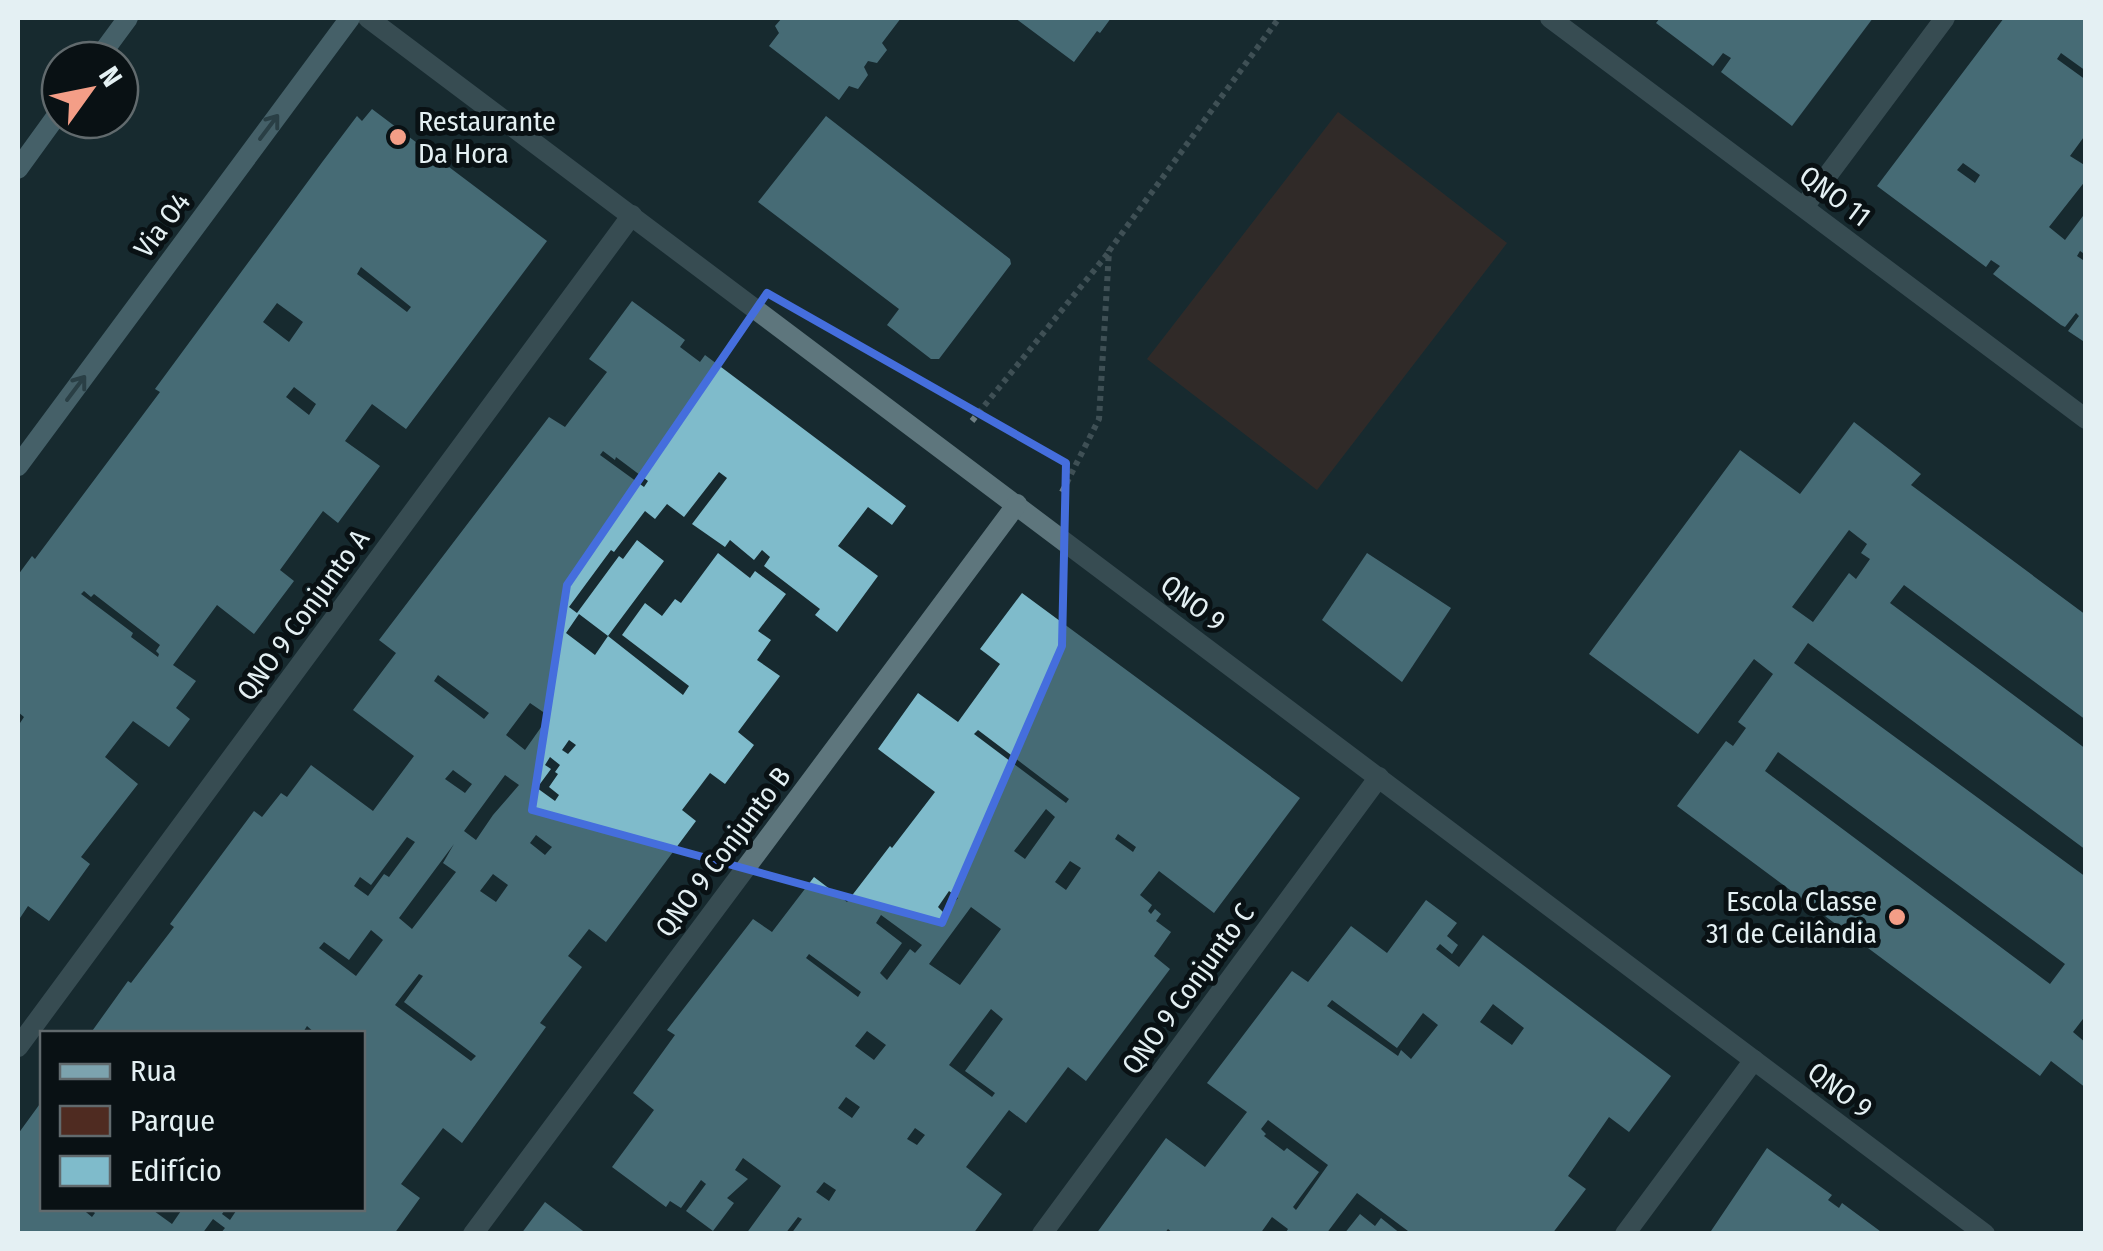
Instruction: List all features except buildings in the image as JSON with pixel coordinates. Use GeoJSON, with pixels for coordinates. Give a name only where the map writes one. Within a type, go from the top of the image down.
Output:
{"type":"FeatureCollection","features":[{"type":"Feature","properties":{"kind":"main road"},"geometry":{"type":"LineString","coordinates":[[112,40],[128,18]]}},
{"type":"Feature","properties":{"kind":"main road","name":"Via O4"},"geometry":{"type":"LineString","coordinates":[[18,466],[350,18]]}},
{"type":"Feature","properties":{"kind":"main road"},"geometry":{"type":"LineString","coordinates":[[18,169],[40,139]]}},
{"type":"Feature","properties":{"kind":"street","name":"QNO 9"},"geometry":{"type":"LineString","coordinates":[[368,18],[1984,1234]]}},
{"type":"Feature","properties":{"kind":"street","name":"QNO 11"},"geometry":{"type":"LineString","coordinates":[[1550,18],[2086,419]]}},
{"type":"Feature","properties":{"kind":"street"},"geometry":{"type":"LineString","coordinates":[[1804,207],[1945,18]]}},
{"type":"Feature","properties":{"kind":"street","name":"QNO 9 Conjunto A"},"geometry":{"type":"LineString","coordinates":[[18,1047],[632,215]]}},
{"type":"Feature","properties":{"kind":"street","name":"QNO 9 Conjunto B"},"geometry":{"type":"LineString","coordinates":[[473,1234],[1017,504]]}},
{"type":"Feature","properties":{"kind":"street","name":"QNO 9 Conjunto C"},"geometry":{"type":"LineString","coordinates":[[1042,1234],[1379,777]]}},
{"type":"Feature","properties":{"kind":"street"},"geometry":{"type":"LineString","coordinates":[[1625,1234],[1754,1060]]}},
{"type":"Feature","properties":{"kind":"path"},"geometry":{"type":"LineString","coordinates":[[947,452],[1109,251],[1278,18]]}},
{"type":"Feature","properties":{"kind":"path"},"geometry":{"type":"LineString","coordinates":[[1045,526],[1099,419],[1109,251]]}},
{"type":"Feature","properties":{"kind":"highlighted area"},"geometry":{"type":"Polygon","coordinates":[[[767,293],[1066,463],[1062,646],[942,923],[532,810],[567,585],[767,293]]]}},
{"type":"Feature","properties":{"kind":"green space"},"geometry":{"type":"Polygon","coordinates":[[[1338,112],[1507,243],[1317,490],[1147,359],[1338,112]]]}},
{"type":"Feature","properties":{"kind":"place","name":"Restaurante Da Hora"},"geometry":{"type":"Point","coordinates":[398,137]}},
{"type":"Feature","properties":{"kind":"place","name":"Escola Classe 31 de Ceilândia"},"geometry":{"type":"Point","coordinates":[1897,917]}}]}
